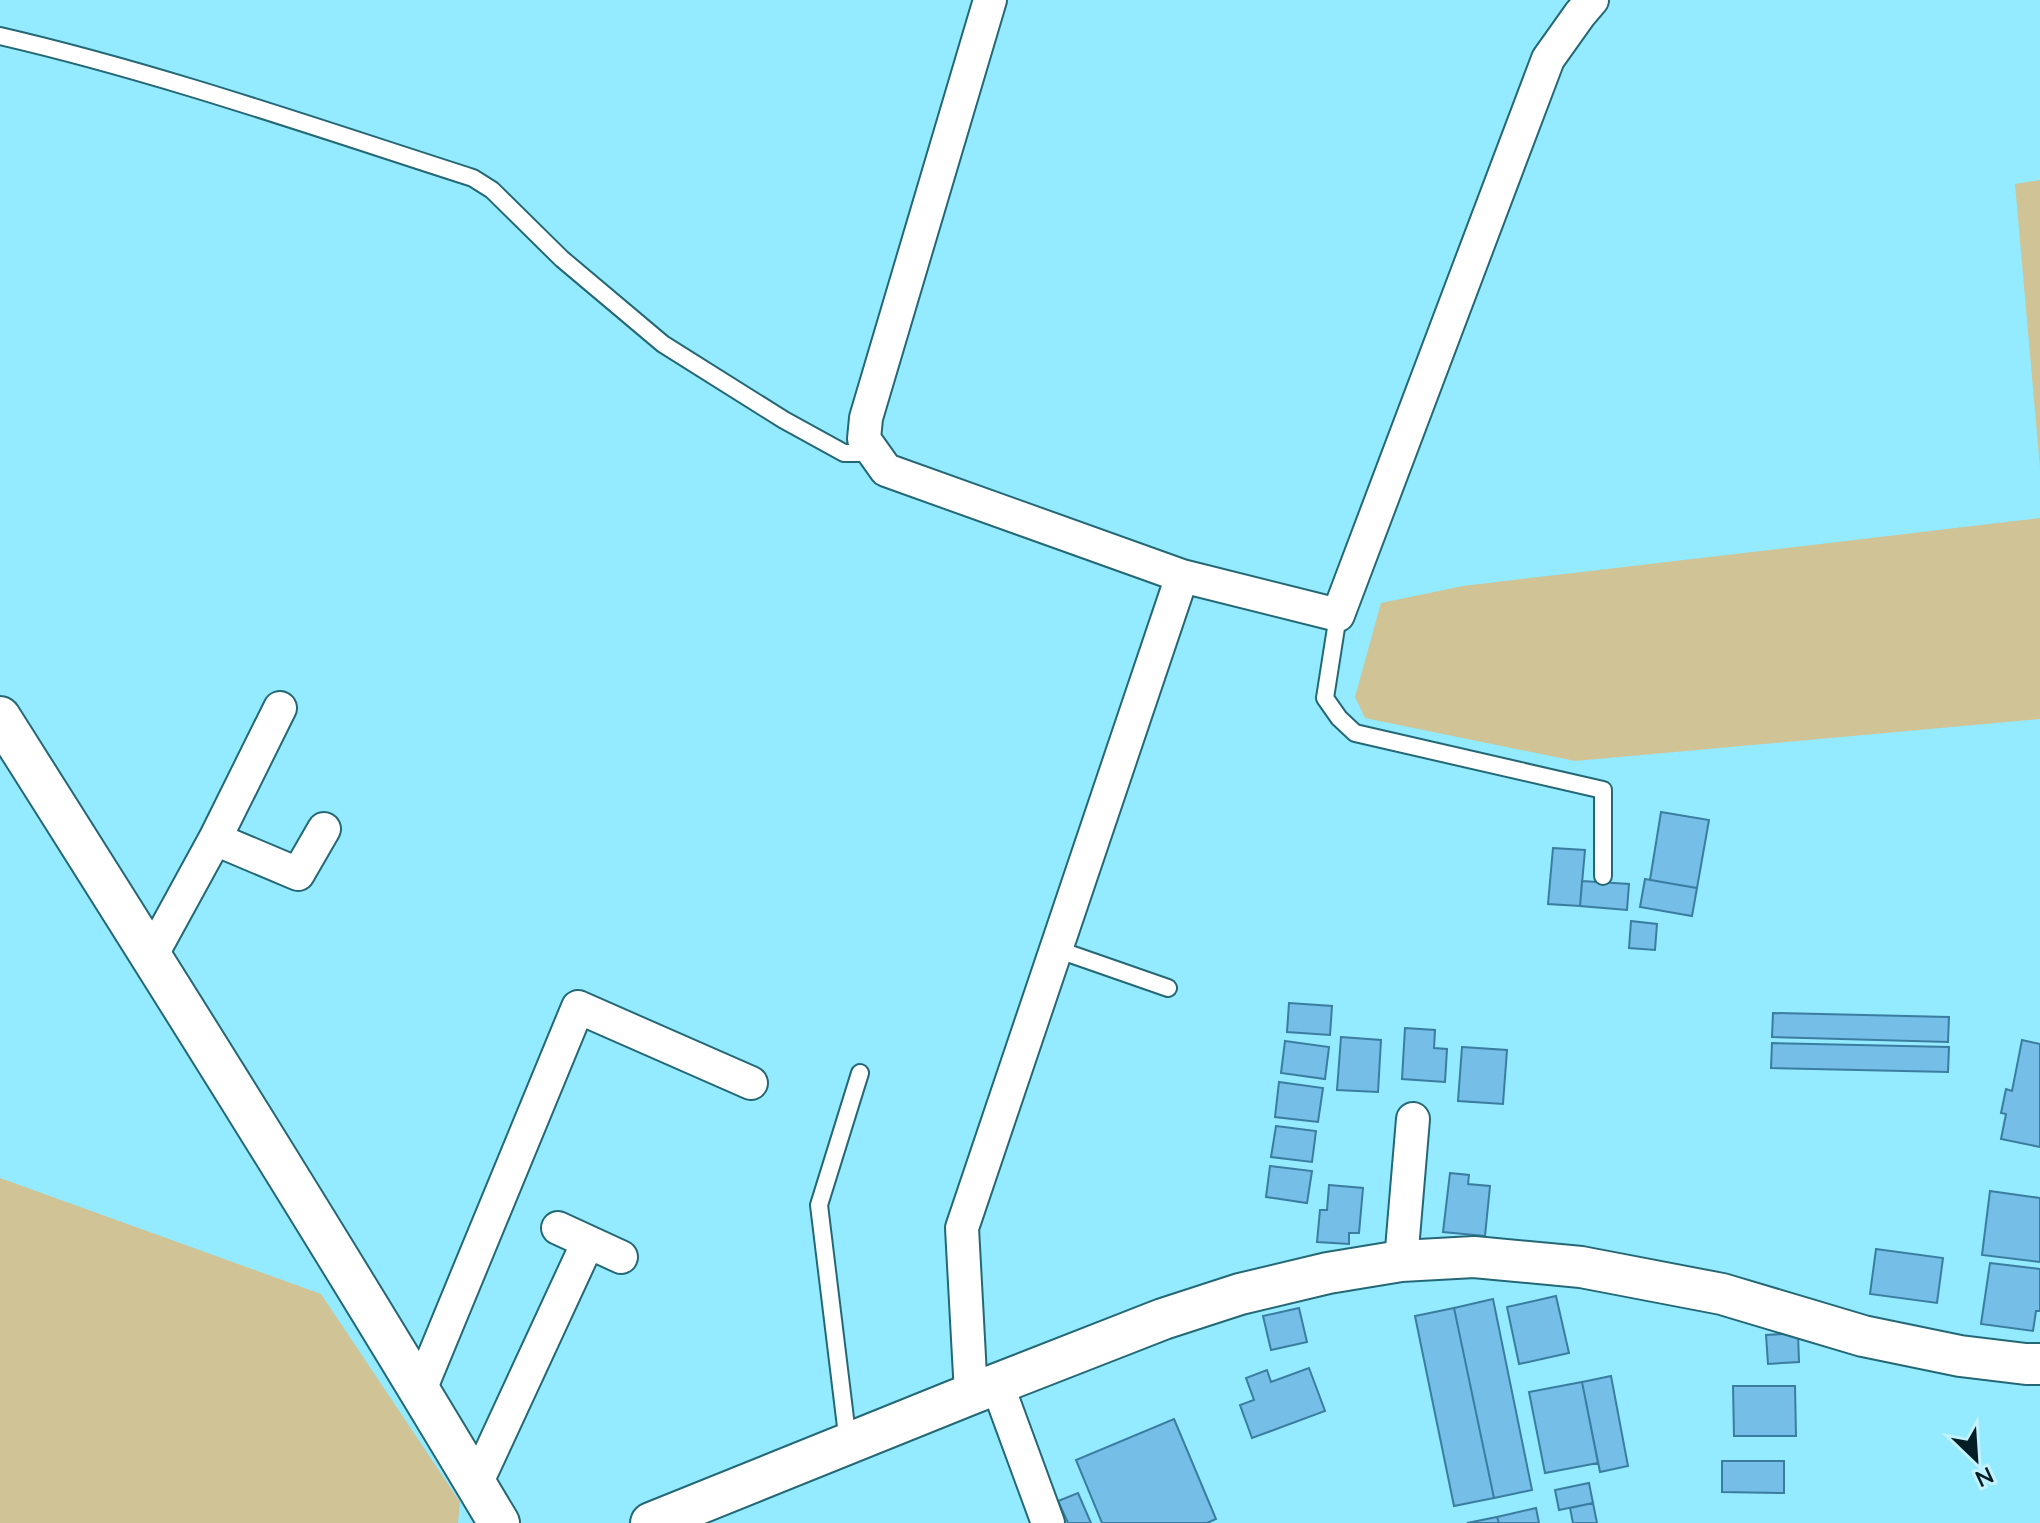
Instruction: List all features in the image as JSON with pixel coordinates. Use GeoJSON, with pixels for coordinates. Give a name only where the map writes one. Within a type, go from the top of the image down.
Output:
{"type":"FeatureCollection","features":[{"type":"Feature","properties":{"kind":"street"},"geometry":{"type":"LineString","coordinates":[[990,0],[866,418],[864,439],[886,470],[1182,576],[1338,615],[1548,59],[1592,0]]}},
{"type":"Feature","properties":{"kind":"street"},"geometry":{"type":"LineString","coordinates":[[1048,1523],[984,1389],[962,1228],[1182,576]]}},
{"type":"Feature","properties":{"kind":"street"},"geometry":{"type":"LineString","coordinates":[[151,956],[215,839],[280,708]]}},
{"type":"Feature","properties":{"kind":"street"},"geometry":{"type":"LineString","coordinates":[[0,717],[420,1390],[499,1523]]}},
{"type":"Feature","properties":{"kind":"street"},"geometry":{"type":"LineString","coordinates":[[215,839],[298,874],[324,829]]}},
{"type":"Feature","properties":{"kind":"street"},"geometry":{"type":"LineString","coordinates":[[420,1390],[578,1007],[751,1083]]}},
{"type":"Feature","properties":{"kind":"street"},"geometry":{"type":"LineString","coordinates":[[1401,1261],[1413,1119]]}},
{"type":"Feature","properties":{"kind":"street"},"geometry":{"type":"LineString","coordinates":[[558,1228],[621,1257]]}},
{"type":"Feature","properties":{"kind":"street"},"geometry":{"type":"LineString","coordinates":[[476,1484],[588,1242]]}},
{"type":"Feature","properties":{"kind":"street"},"geometry":{"type":"LineString","coordinates":[[651,1523],[1163,1319],[1240,1294],[1328,1273],[1401,1261],[1474,1257],[1581,1267],[1722,1294],[1877,1339],[1960,1356],[2040,1364]]}},
{"type":"Feature","properties":{"kind":"lane"},"geometry":{"type":"LineString","coordinates":[[0,36],[241,103],[473,178],[492,190],[562,259],[663,344],[844,453],[873,453]]}},
{"type":"Feature","properties":{"kind":"lane"},"geometry":{"type":"LineString","coordinates":[[1338,615],[1325,698],[1339,718],[1355,733],[1603,790],[1603,876]]}},
{"type":"Feature","properties":{"kind":"lane"},"geometry":{"type":"LineString","coordinates":[[1056,949],[1168,988]]}},
{"type":"Feature","properties":{"kind":"lane"},"geometry":{"type":"LineString","coordinates":[[848,1443],[819,1205],[860,1073]]}},
{"type":"Feature","properties":{"kind":"shaded area"},"geometry":{"type":"Polygon","coordinates":[[[2040,180],[2040,468],[2015,184],[2040,180]]]}},
{"type":"Feature","properties":{"kind":"shaded area"},"geometry":{"type":"Polygon","coordinates":[[[2040,518],[2040,719],[1575,761],[1365,718],[1355,697],[1381,603],[1463,586],[2040,518]]]}},
{"type":"Feature","properties":{"kind":"shaded area"},"geometry":{"type":"Polygon","coordinates":[[[0,1178],[321,1294],[460,1502],[458,1523],[0,1523],[0,1178]]]}},
{"type":"Feature","properties":{"kind":"building"},"geometry":{"type":"Polygon","coordinates":[[[1661,812],[1709,820],[1697,888],[1650,880],[1661,812]]]}},
{"type":"Feature","properties":{"kind":"building"},"geometry":{"type":"Polygon","coordinates":[[[1553,848],[1585,850],[1580,906],[1548,904],[1553,848]]]}},
{"type":"Feature","properties":{"kind":"building"},"geometry":{"type":"Polygon","coordinates":[[[1645,879],[1697,888],[1692,916],[1640,907],[1645,879]]]}},
{"type":"Feature","properties":{"kind":"building"},"geometry":{"type":"Polygon","coordinates":[[[1582,881],[1629,884],[1627,910],[1580,906],[1582,881]]]}},
{"type":"Feature","properties":{"kind":"building"},"geometry":{"type":"Polygon","coordinates":[[[1631,921],[1657,924],[1655,950],[1629,948],[1631,921]]]}},
{"type":"Feature","properties":{"kind":"building"},"geometry":{"type":"Polygon","coordinates":[[[1289,1003],[1332,1006],[1330,1035],[1287,1032],[1289,1003]]]}},
{"type":"Feature","properties":{"kind":"building"},"geometry":{"type":"Polygon","coordinates":[[[1773,1013],[1949,1017],[1948,1042],[1772,1037],[1773,1013]]]}},
{"type":"Feature","properties":{"kind":"building"},"geometry":{"type":"Polygon","coordinates":[[[1405,1028],[1435,1030],[1434,1048],[1447,1049],[1445,1082],[1402,1079],[1405,1028]]]}},
{"type":"Feature","properties":{"kind":"building"},"geometry":{"type":"Polygon","coordinates":[[[1341,1037],[1381,1040],[1378,1092],[1337,1090],[1341,1037]]]}},
{"type":"Feature","properties":{"kind":"building"},"geometry":{"type":"Polygon","coordinates":[[[2022,1040],[2040,1044],[2040,1147],[2001,1139],[2006,1114],[2001,1113],[2006,1089],[2012,1091],[2022,1040]]]}},
{"type":"Feature","properties":{"kind":"building"},"geometry":{"type":"Polygon","coordinates":[[[1285,1041],[1329,1047],[1325,1079],[1281,1073],[1285,1041]]]}},
{"type":"Feature","properties":{"kind":"building"},"geometry":{"type":"Polygon","coordinates":[[[1772,1043],[1949,1047],[1948,1072],[1771,1068],[1772,1043]]]}},
{"type":"Feature","properties":{"kind":"building"},"geometry":{"type":"Polygon","coordinates":[[[1462,1047],[1507,1050],[1503,1104],[1458,1101],[1462,1047]]]}},
{"type":"Feature","properties":{"kind":"building"},"geometry":{"type":"Polygon","coordinates":[[[1279,1082],[1323,1088],[1318,1122],[1275,1117],[1279,1082]]]}},
{"type":"Feature","properties":{"kind":"building"},"geometry":{"type":"Polygon","coordinates":[[[1276,1126],[1316,1131],[1312,1162],[1271,1157],[1276,1126]]]}},
{"type":"Feature","properties":{"kind":"building"},"geometry":{"type":"Polygon","coordinates":[[[1270,1166],[1312,1171],[1307,1203],[1266,1197],[1270,1166]]]}},
{"type":"Feature","properties":{"kind":"building"},"geometry":{"type":"Polygon","coordinates":[[[1450,1173],[1469,1175],[1468,1184],[1490,1186],[1485,1236],[1443,1232],[1450,1173]]]}},
{"type":"Feature","properties":{"kind":"building"},"geometry":{"type":"Polygon","coordinates":[[[1329,1185],[1363,1188],[1359,1233],[1349,1233],[1349,1244],[1317,1242],[1320,1210],[1327,1210],[1329,1185]]]}},
{"type":"Feature","properties":{"kind":"building"},"geometry":{"type":"Polygon","coordinates":[[[1990,1191],[2040,1198],[2040,1262],[1982,1255],[1990,1191]]]}},
{"type":"Feature","properties":{"kind":"building"},"geometry":{"type":"Polygon","coordinates":[[[1876,1249],[1943,1258],[1937,1303],[1870,1294],[1876,1249]]]}},
{"type":"Feature","properties":{"kind":"building"},"geometry":{"type":"Polygon","coordinates":[[[1990,1263],[2040,1269],[2040,1311],[2036,1311],[2033,1331],[1981,1324],[1990,1263]]]}},
{"type":"Feature","properties":{"kind":"building"},"geometry":{"type":"Polygon","coordinates":[[[1556,1296],[1569,1353],[1519,1364],[1507,1307],[1556,1296]]]}},
{"type":"Feature","properties":{"kind":"building"},"geometry":{"type":"Polygon","coordinates":[[[1493,1299],[1532,1490],[1494,1498],[1454,1308],[1493,1299]]]}},
{"type":"Feature","properties":{"kind":"building"},"geometry":{"type":"Polygon","coordinates":[[[1299,1308],[1307,1342],[1271,1350],[1263,1316],[1299,1308]]]}},
{"type":"Feature","properties":{"kind":"building"},"geometry":{"type":"Polygon","coordinates":[[[1454,1308],[1494,1498],[1454,1506],[1415,1316],[1454,1308]]]}},
{"type":"Feature","properties":{"kind":"building"},"geometry":{"type":"Polygon","coordinates":[[[1798,1333],[1799,1362],[1768,1364],[1766,1335],[1798,1333]]]}},
{"type":"Feature","properties":{"kind":"building"},"geometry":{"type":"Polygon","coordinates":[[[1309,1368],[1325,1411],[1252,1438],[1240,1405],[1254,1400],[1246,1378],[1267,1370],[1271,1382],[1309,1368]]]}},
{"type":"Feature","properties":{"kind":"building"},"geometry":{"type":"Polygon","coordinates":[[[1611,1376],[1628,1466],[1600,1472],[1582,1382],[1611,1376]]]}},
{"type":"Feature","properties":{"kind":"building"},"geometry":{"type":"Polygon","coordinates":[[[1582,1382],[1598,1463],[1545,1473],[1529,1392],[1582,1382]]]}},
{"type":"Feature","properties":{"kind":"building"},"geometry":{"type":"Polygon","coordinates":[[[1733,1386],[1795,1386],[1796,1436],[1734,1436],[1733,1386]]]}},
{"type":"Feature","properties":{"kind":"building"},"geometry":{"type":"Polygon","coordinates":[[[1174,1419],[1216,1519],[1207,1523],[1102,1523],[1076,1460],[1174,1419]]]}},
{"type":"Feature","properties":{"kind":"building"},"geometry":{"type":"Polygon","coordinates":[[[1722,1461],[1784,1461],[1784,1493],[1722,1492],[1722,1461]]]}},
{"type":"Feature","properties":{"kind":"building"},"geometry":{"type":"Polygon","coordinates":[[[1589,1483],[1593,1503],[1559,1510],[1555,1490],[1589,1483]]]}},
{"type":"Feature","properties":{"kind":"building"},"geometry":{"type":"Polygon","coordinates":[[[1078,1493],[1091,1523],[1068,1523],[1058,1501],[1078,1493]]]}},
{"type":"Feature","properties":{"kind":"building"},"geometry":{"type":"Polygon","coordinates":[[[1593,1503],[1597,1523],[1573,1523],[1570,1508],[1593,1503]]]}},
{"type":"Feature","properties":{"kind":"building"},"geometry":{"type":"Polygon","coordinates":[[[1536,1508],[1539,1523],[1499,1523],[1497,1517],[1536,1508]]]}},
{"type":"Feature","properties":{"kind":"building"},"geometry":{"type":"Polygon","coordinates":[[[1497,1517],[1499,1523],[1467,1523],[1497,1517]]]}}]}
